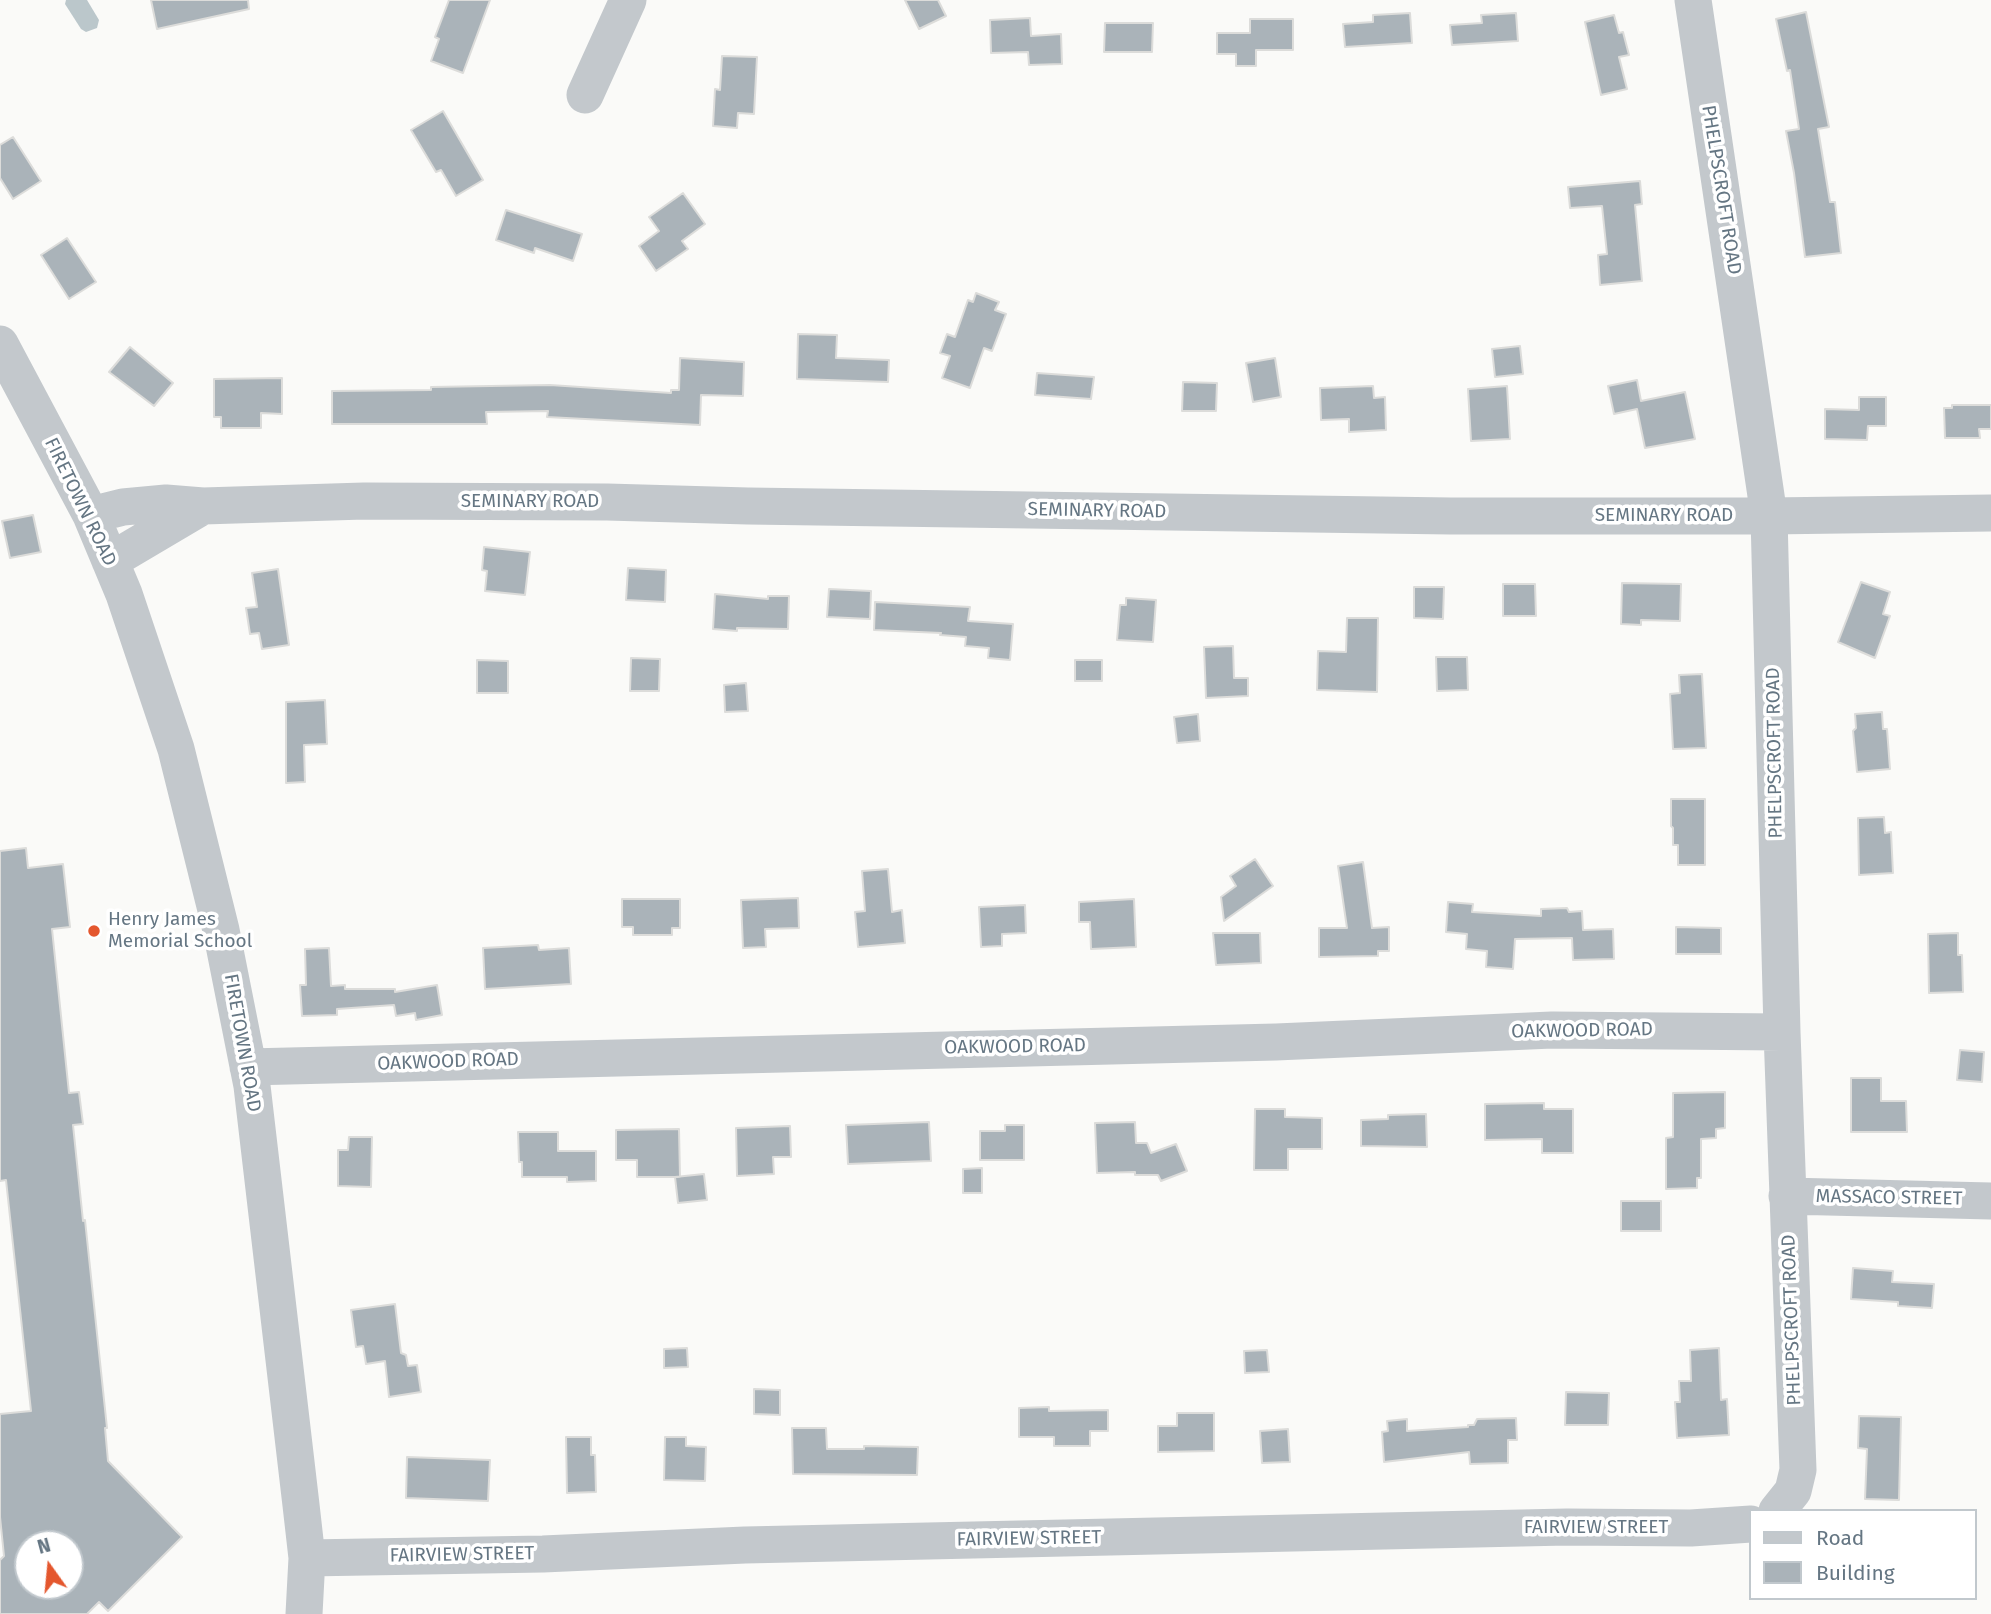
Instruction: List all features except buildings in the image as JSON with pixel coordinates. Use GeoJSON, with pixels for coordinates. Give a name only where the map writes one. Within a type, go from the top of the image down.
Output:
{"type":"FeatureCollection","features":[{"type":"Feature","properties":{"kind":"street"},"geometry":{"type":"LineString","coordinates":[[585,95],[628,0]]}},
{"type":"Feature","properties":{"kind":"street","name":"PHELPSCROFT ROAD"},"geometry":{"type":"LineString","coordinates":[[1693,0],[1769,516],[1782,1032],[1798,1470],[1793,1491],[1775,1509]]}},
{"type":"Feature","properties":{"kind":"street","name":"FIRETOWN ROAD"},"geometry":{"type":"LineString","coordinates":[[0,344],[91,515],[124,594],[176,749],[221,930],[248,1067],[307,1558],[304,1614]]}},
{"type":"Feature","properties":{"kind":"street","name":"SEMINARY ROAD"},"geometry":{"type":"LineString","coordinates":[[91,515],[123,507],[166,503],[202,506],[364,501],[607,502],[1451,516],[1991,513]]}},
{"type":"Feature","properties":{"kind":"street","name":"SEMINARY ROAD"},"geometry":{"type":"LineString","coordinates":[[110,561],[202,506]]}},
{"type":"Feature","properties":{"kind":"street","name":"OAKWOOD ROAD"},"geometry":{"type":"LineString","coordinates":[[248,1067],[1276,1042],[1552,1030],[1782,1032]]}},
{"type":"Feature","properties":{"kind":"street","name":"MASSACO STREET"},"geometry":{"type":"LineString","coordinates":[[1787,1196],[1991,1200]]}},
{"type":"Feature","properties":{"kind":"street","name":"FAIRVIEW STREET"},"geometry":{"type":"LineString","coordinates":[[307,1558],[543,1554],[745,1545],[1567,1527],[1691,1528],[1750,1518]]}},
{"type":"Feature","properties":{"kind":"shaded area"},"geometry":{"type":"Polygon","coordinates":[[[66,0],[87,0],[99,20],[97,28],[86,32],[81,29],[65,4],[66,0]]]}},
{"type":"Feature","properties":{"kind":"place","name":"Henry James Memorial School"},"geometry":{"type":"Point","coordinates":[94,931]}}]}
